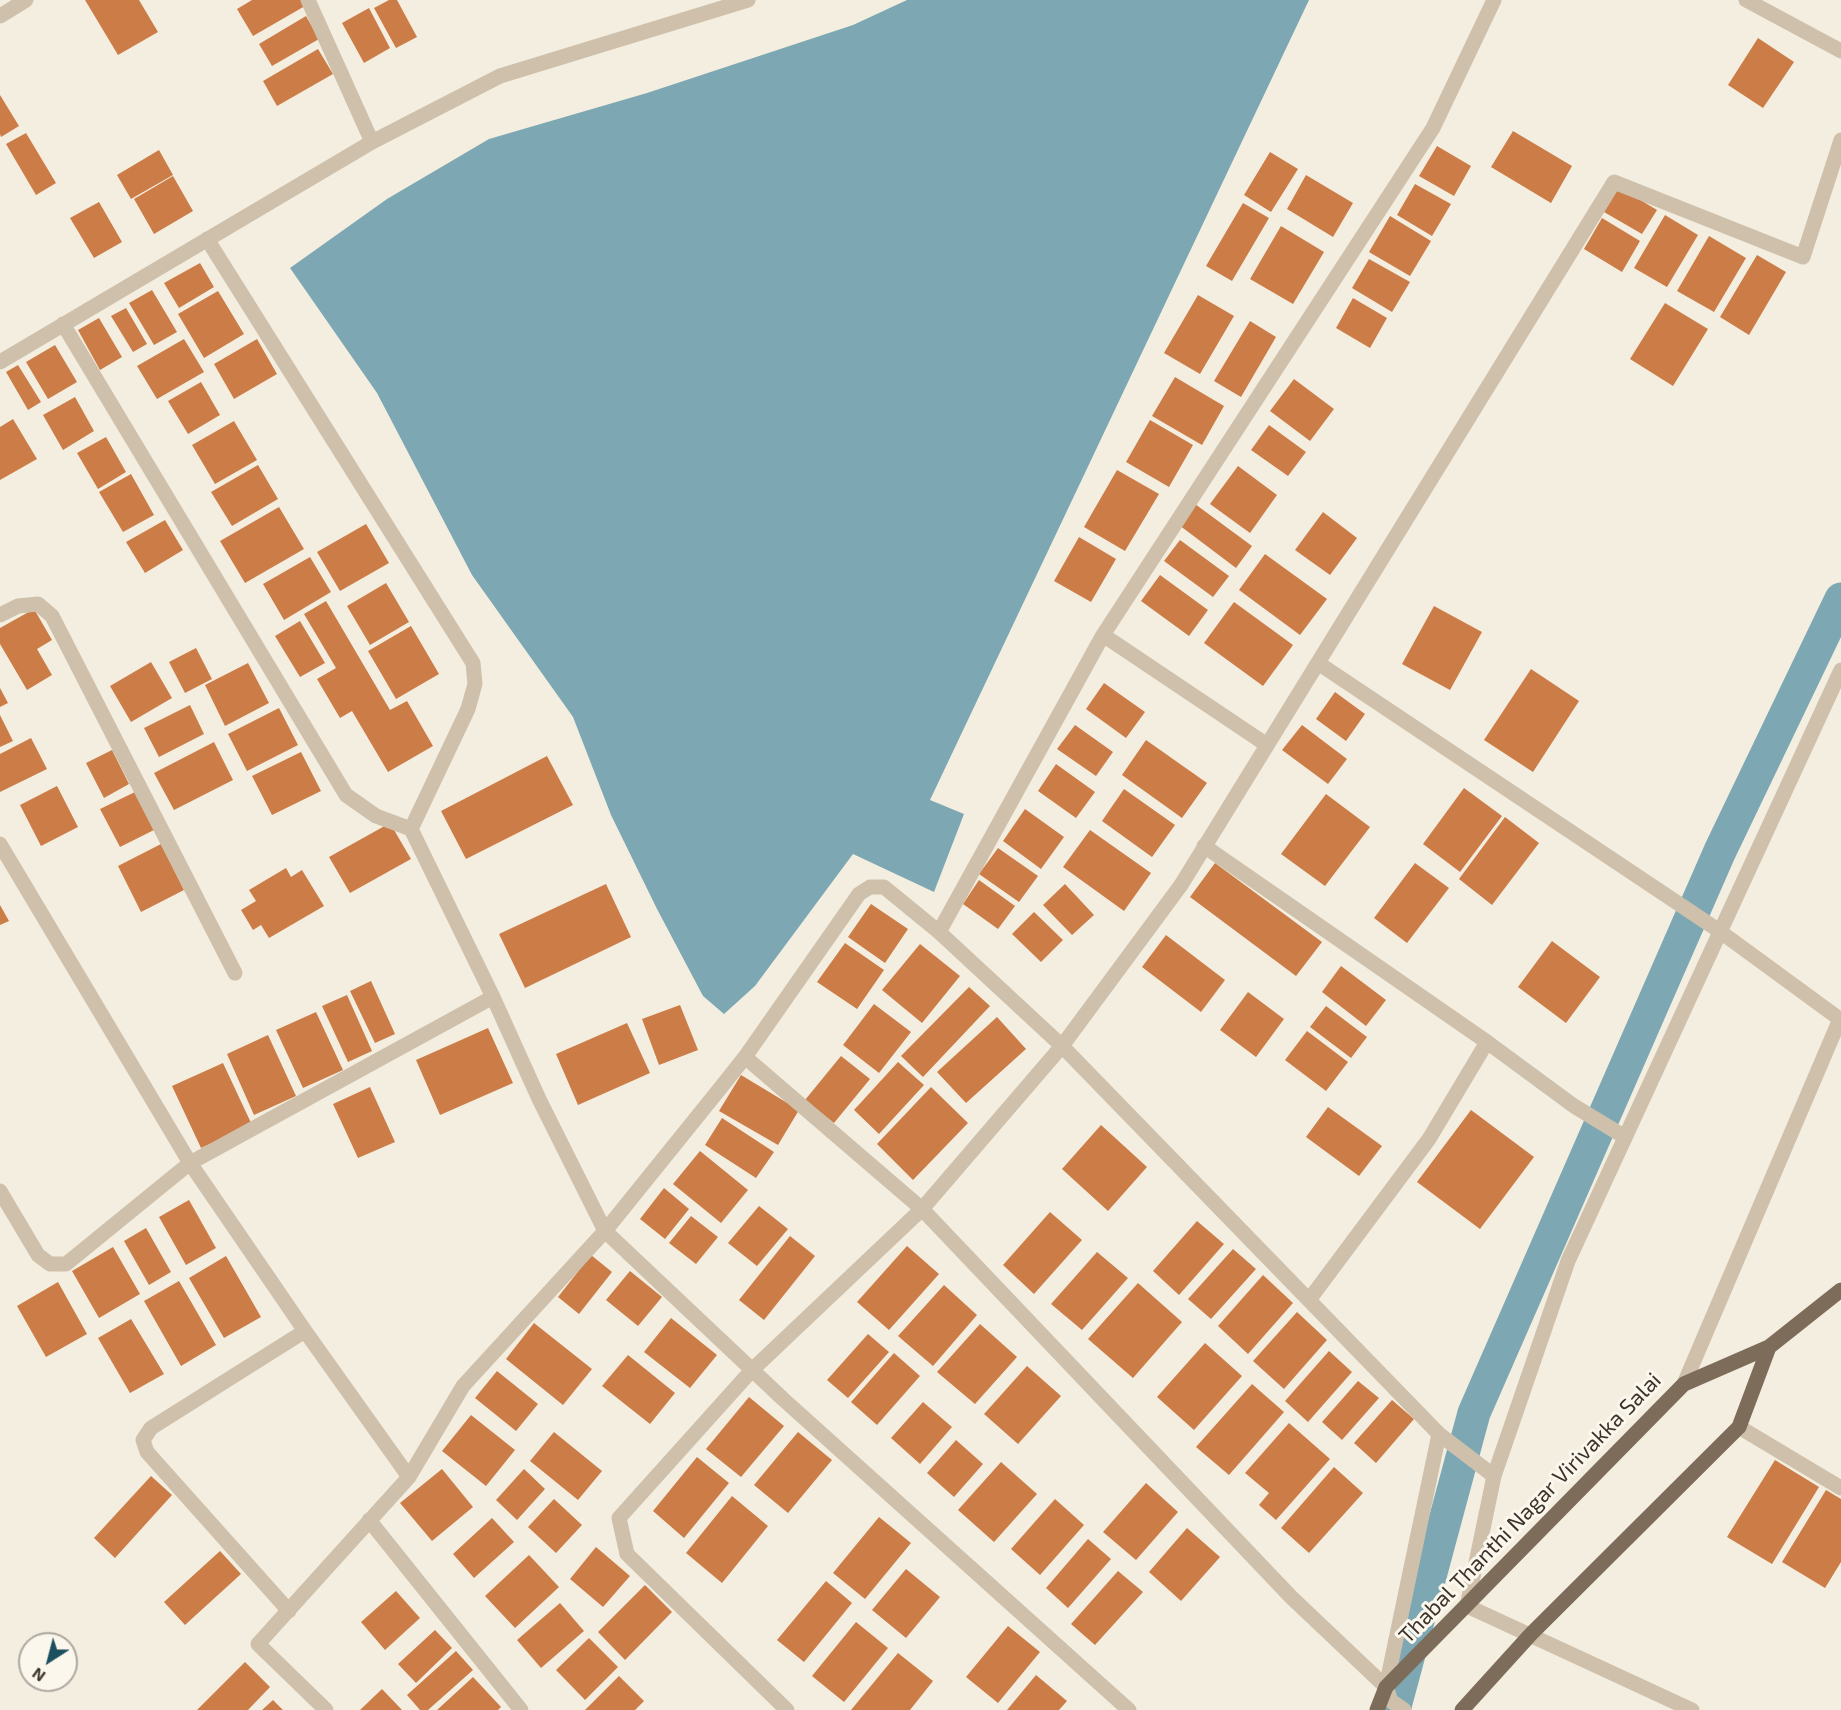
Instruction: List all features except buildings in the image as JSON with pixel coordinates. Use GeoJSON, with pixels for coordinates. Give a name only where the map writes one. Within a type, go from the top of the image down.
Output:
{"type":"FeatureCollection","features":[{"type":"Feature","properties":{"kind":"main road","name":"Thabal Thanthi Nagar Virivakka Salai"},"geometry":{"type":"LineString","coordinates":[[1377,1710],[1393,1699],[1399,1674],[1684,1384],[1769,1347],[1841,1290]]}},
{"type":"Feature","properties":{"kind":"main road"},"geometry":{"type":"LineString","coordinates":[[1462,1710],[1531,1634],[1739,1427],[1769,1347]]}},
{"type":"Feature","properties":{"kind":"street"},"geometry":{"type":"LineString","coordinates":[[1,12],[26,0]]}},
{"type":"Feature","properties":{"kind":"street"},"geometry":{"type":"LineString","coordinates":[[308,0],[372,141]]}},
{"type":"Feature","properties":{"kind":"street"},"geometry":{"type":"LineString","coordinates":[[0,362],[372,141],[500,76],[748,0]]}},
{"type":"Feature","properties":{"kind":"street"},"geometry":{"type":"LineString","coordinates":[[939,932],[1102,635],[1433,128],[1494,0]]}},
{"type":"Feature","properties":{"kind":"street"},"geometry":{"type":"LineString","coordinates":[[1746,0],[1841,51]]}},
{"type":"Feature","properties":{"kind":"street"},"geometry":{"type":"LineString","coordinates":[[787,1710],[627,1554],[619,1518],[752,1370],[922,1209],[1062,1046],[1181,885],[1614,183],[1803,257],[1841,140]]}},
{"type":"Feature","properties":{"kind":"street"},"geometry":{"type":"LineString","coordinates":[[207,239],[473,663],[475,684],[468,709],[411,829]]}},
{"type":"Feature","properties":{"kind":"street"},"geometry":{"type":"LineString","coordinates":[[63,324],[346,795],[376,816],[411,829],[493,997],[539,1099],[605,1231],[752,1370],[1129,1710]]}},
{"type":"Feature","properties":{"kind":"street"},"geometry":{"type":"LineString","coordinates":[[0,615],[18,606],[38,603],[52,616],[235,973]]}},
{"type":"Feature","properties":{"kind":"street"},"geometry":{"type":"LineString","coordinates":[[1102,635],[1267,745]]}},
{"type":"Feature","properties":{"kind":"street"},"geometry":{"type":"LineString","coordinates":[[1318,663],[1719,931],[1840,1019],[1684,1384]]}},
{"type":"Feature","properties":{"kind":"street"},"geometry":{"type":"LineString","coordinates":[[1692,1710],[1467,1606],[1493,1475],[1568,1261],[1841,670]]}},
{"type":"Feature","properties":{"kind":"street"},"geometry":{"type":"LineString","coordinates":[[0,844],[190,1163],[409,1477]]}},
{"type":"Feature","properties":{"kind":"street"},"geometry":{"type":"LineString","coordinates":[[1204,846],[1487,1042],[1574,1106],[1624,1137]]}},
{"type":"Feature","properties":{"kind":"street"},"geometry":{"type":"LineString","coordinates":[[326,1710],[258,1644],[409,1477],[463,1386],[605,1231],[745,1057],[859,894],[870,887],[884,887],[939,932],[1062,1046],[1440,1435],[1493,1475]]}},
{"type":"Feature","properties":{"kind":"street"},"geometry":{"type":"LineString","coordinates":[[0,1191],[38,1255],[50,1264],[66,1264],[190,1163],[493,997]]}},
{"type":"Feature","properties":{"kind":"street"},"geometry":{"type":"LineString","coordinates":[[1309,1300],[1429,1140],[1487,1042]]}},
{"type":"Feature","properties":{"kind":"street"},"geometry":{"type":"LineString","coordinates":[[745,1057],[922,1209],[1291,1597],[1393,1699]]}},
{"type":"Feature","properties":{"kind":"street"},"geometry":{"type":"LineString","coordinates":[[289,1611],[147,1452],[143,1440],[151,1428],[305,1331]]}},
{"type":"Feature","properties":{"kind":"street"},"geometry":{"type":"LineString","coordinates":[[1739,1427],[1841,1488]]}},
{"type":"Feature","properties":{"kind":"street"},"geometry":{"type":"LineString","coordinates":[[1393,1699],[1440,1435]]}},
{"type":"Feature","properties":{"kind":"street"},"geometry":{"type":"LineString","coordinates":[[369,1520],[521,1710]]}},
{"type":"Feature","properties":{"kind":"water"},"geometry":{"type":"Polygon","coordinates":[[[907,0],[1309,0],[930,800],[964,814],[934,892],[853,854],[755,986],[724,1014],[703,996],[657,909],[611,815],[573,717],[472,575],[377,393],[290,268],[387,199],[489,139],[647,93],[853,25],[907,0]]]}},
{"type":"Feature","properties":{"kind":"waterway"},"geometry":{"type":"LineString","coordinates":[[1394,1710],[1474,1413],[1720,851],[1841,599]]}}]}
